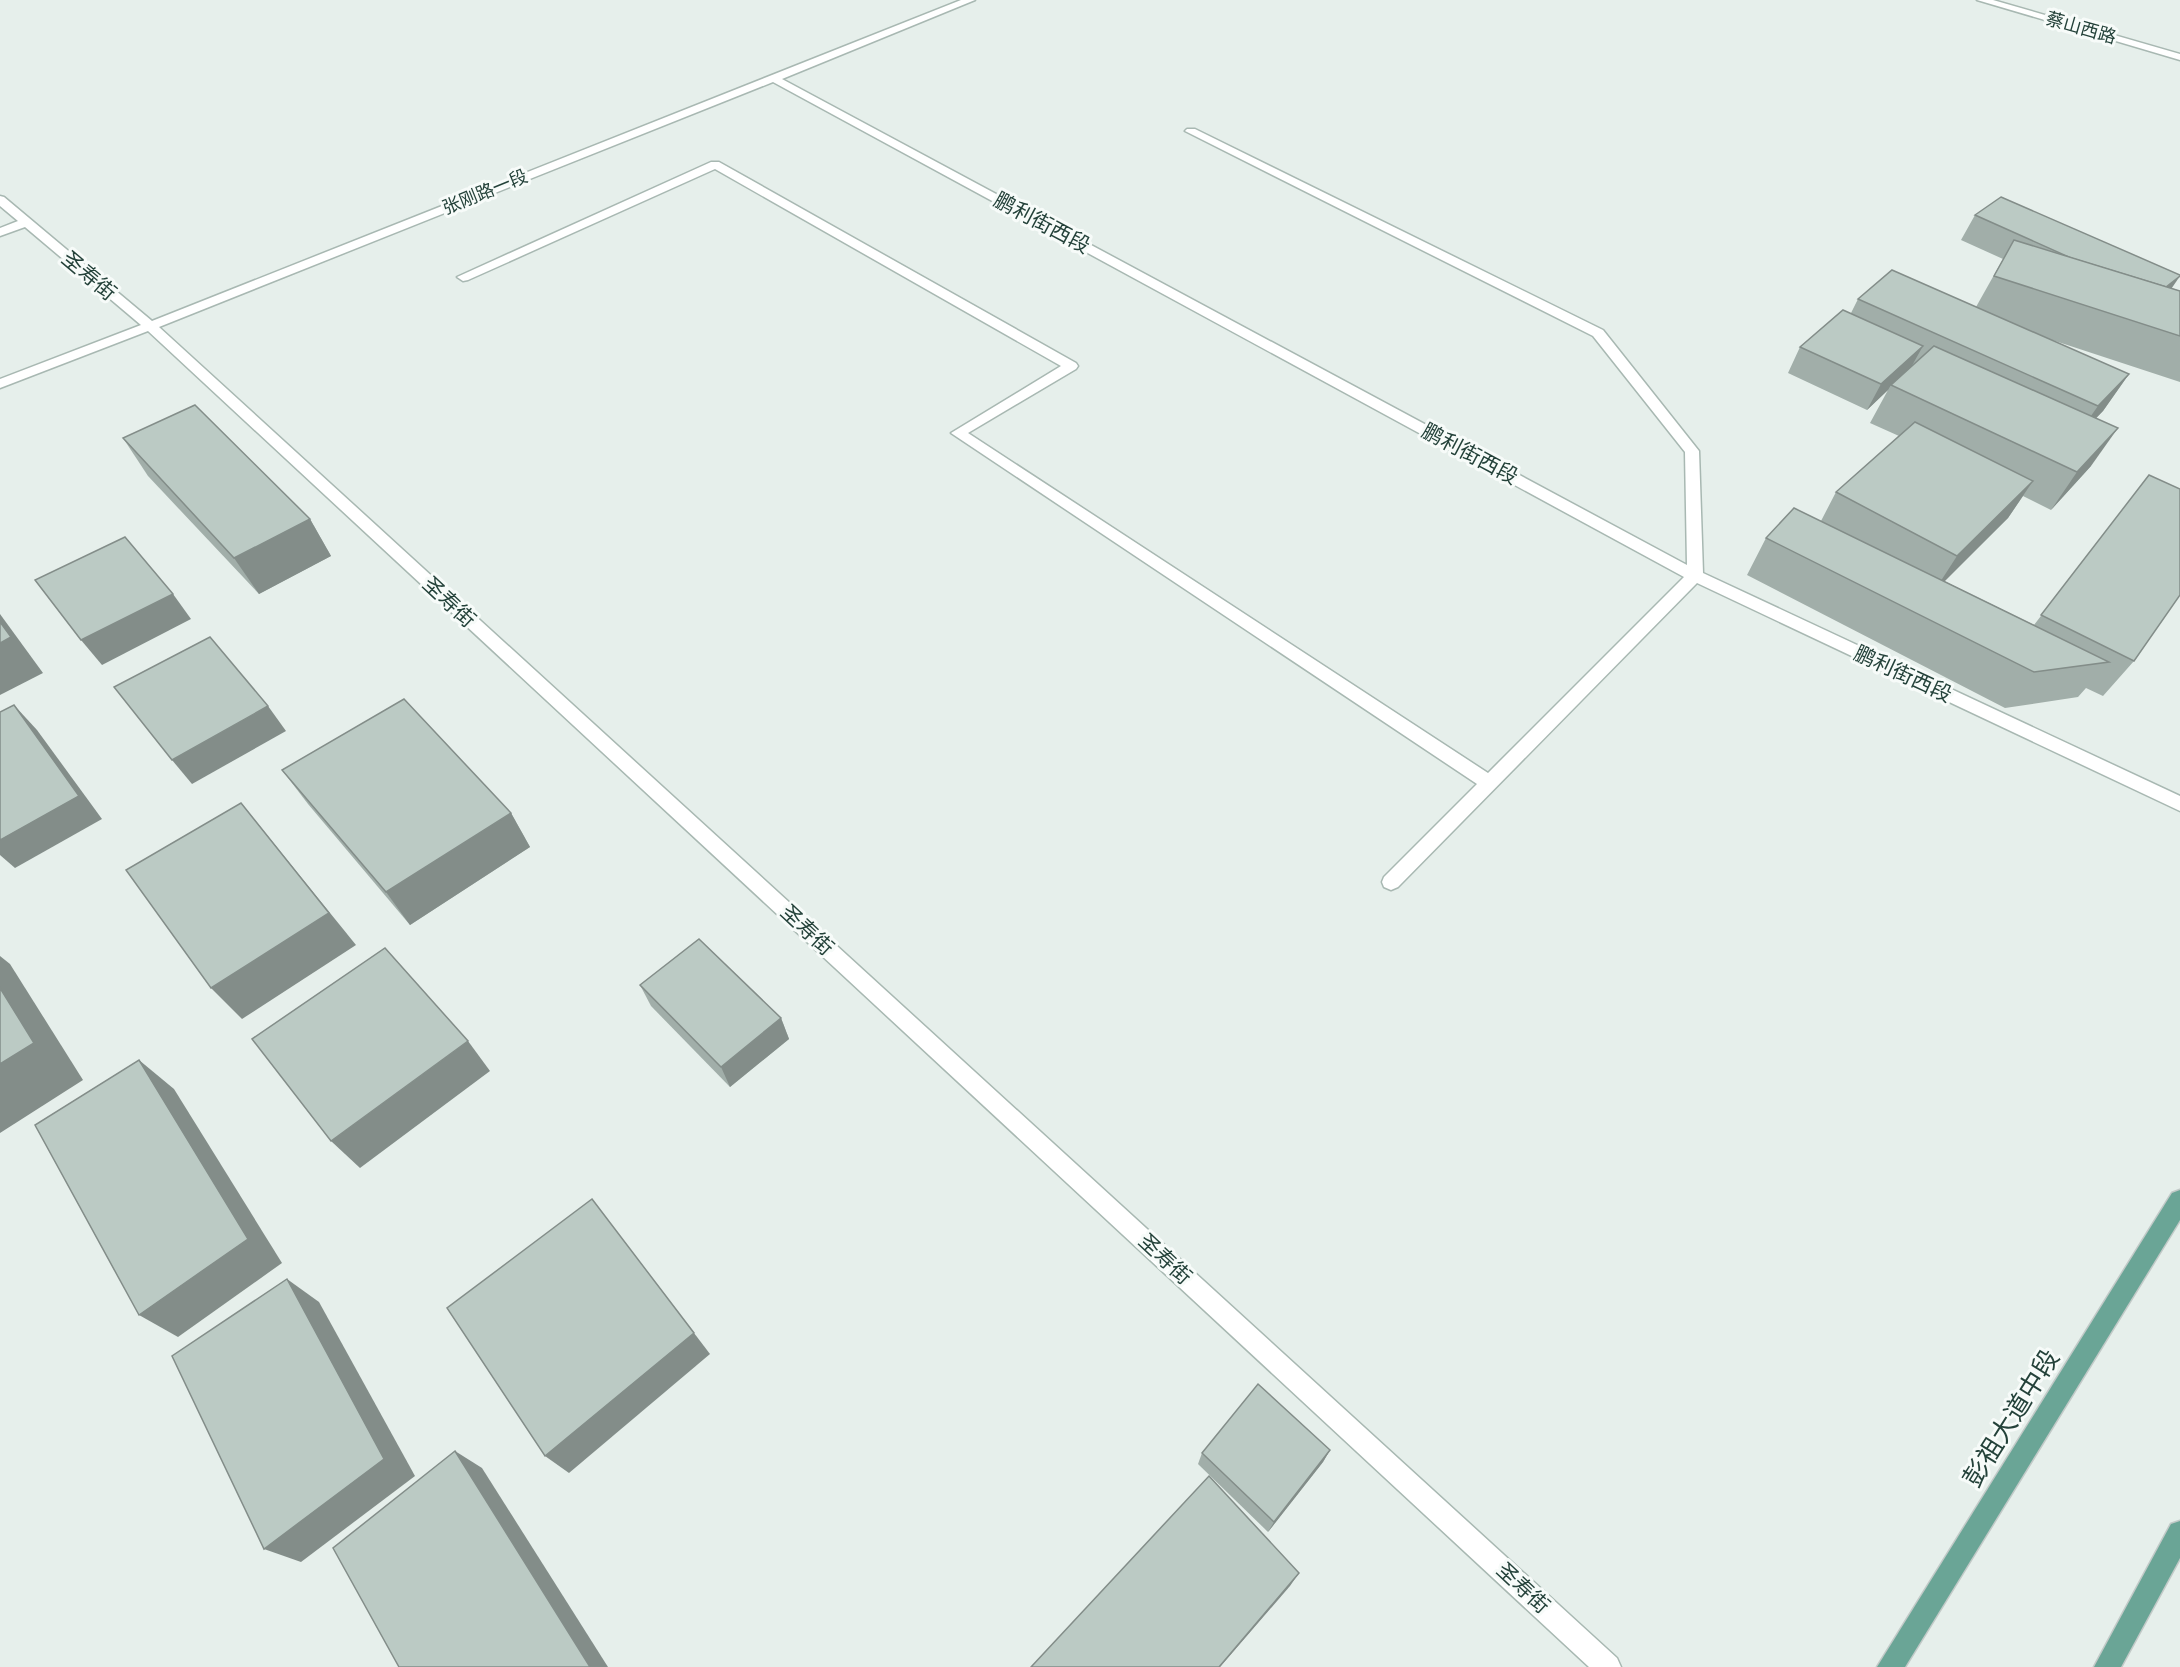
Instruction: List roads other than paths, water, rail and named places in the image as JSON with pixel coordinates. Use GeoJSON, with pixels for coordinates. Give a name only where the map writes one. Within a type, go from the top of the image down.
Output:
{"type":"FeatureCollection","features":[{"type":"Feature","properties":{"kind":"main road","name":"彭祖大道中段"},"geometry":{"type":"LineString","coordinates":[[1890,1667],[2180,1200]]}},
{"type":"Feature","properties":{"kind":"main road"},"geometry":{"type":"LineString","coordinates":[[2107,1667],[2180,1533]]}},
{"type":"Feature","properties":{"kind":"street","name":"张刚路一段"},"geometry":{"type":"LineString","coordinates":[[0,384],[970,0]]}},
{"type":"Feature","properties":{"kind":"street","name":"蔡山西路"},"geometry":{"type":"LineString","coordinates":[[1982,0],[2180,57]]}},
{"type":"Feature","properties":{"kind":"street","name":"鹏利街西段"},"geometry":{"type":"LineString","coordinates":[[773,78],[1695,576],[2180,804]]}},
{"type":"Feature","properties":{"kind":"street"},"geometry":{"type":"LineString","coordinates":[[1191,131],[1598,333],[1692,451],[1695,576],[1392,882]]}},
{"type":"Feature","properties":{"kind":"street"},"geometry":{"type":"LineString","coordinates":[[463,277],[715,164],[1071,366],[957,433],[1490,783]]}},
{"type":"Feature","properties":{"kind":"street","name":"圣寿街"},"geometry":{"type":"LineString","coordinates":[[0,200],[150,326],[1608,1667]]}},
{"type":"Feature","properties":{"kind":"street"},"geometry":{"type":"LineString","coordinates":[[0,232],[25,223]]}}]}
